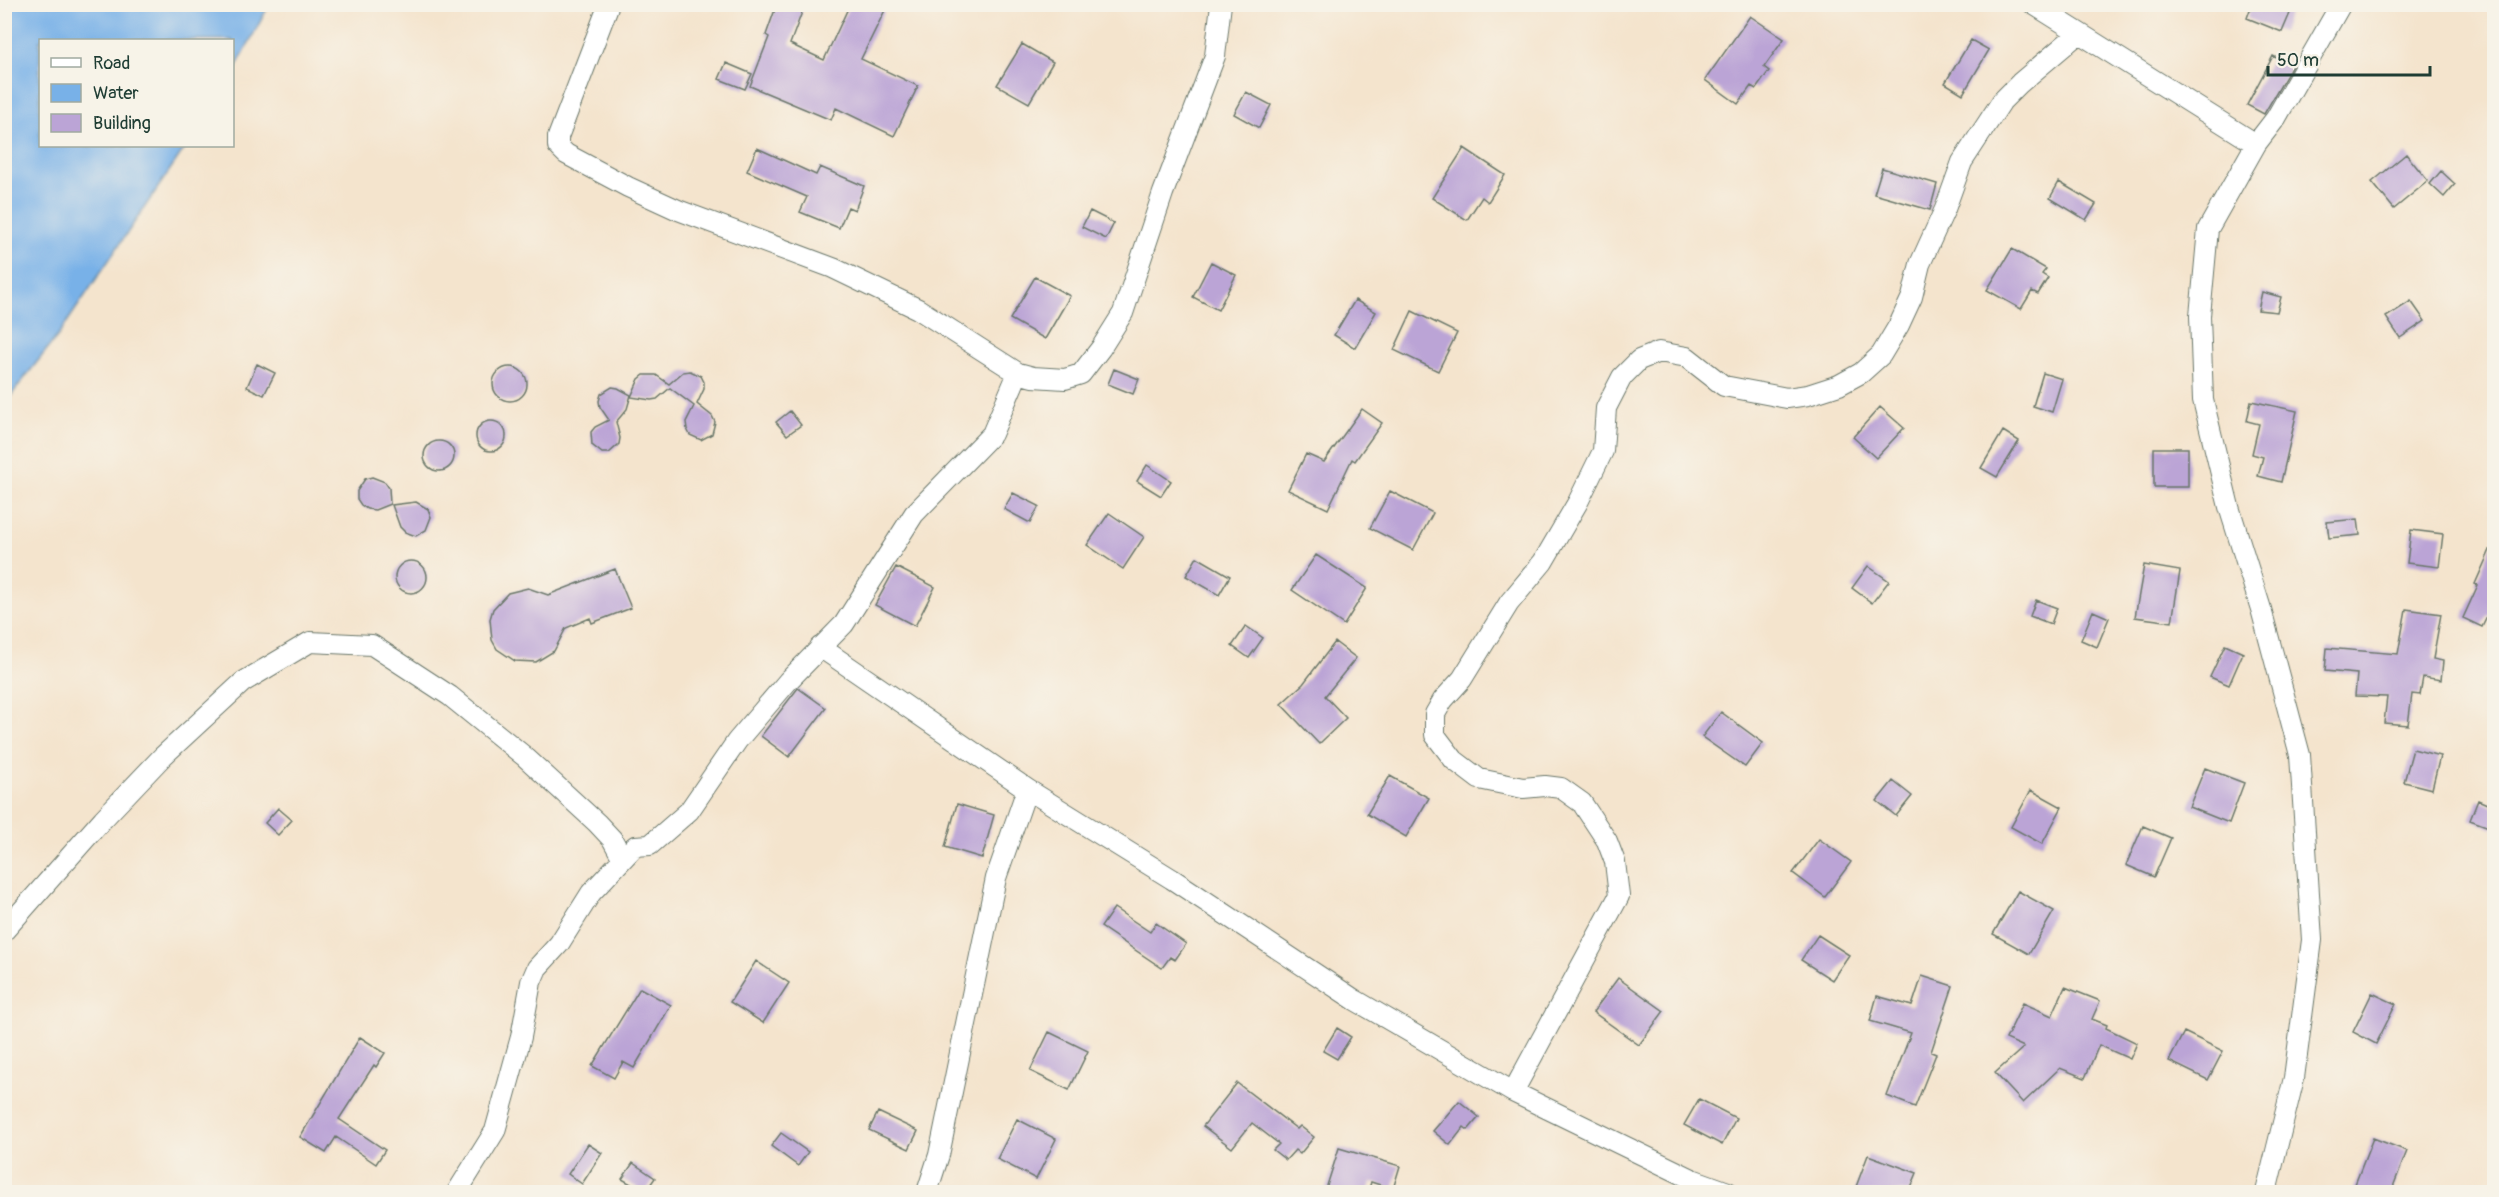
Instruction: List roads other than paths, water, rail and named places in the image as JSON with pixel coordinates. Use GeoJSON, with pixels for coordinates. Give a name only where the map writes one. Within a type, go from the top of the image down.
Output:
{"type":"FeatureCollection","features":[{"type":"Feature","properties":{"kind":"street"},"geometry":{"type":"LineString","coordinates":[[609,4],[558,137],[558,146],[566,154],[628,188],[678,210],[833,268],[918,309],[1018,373],[1033,377],[1065,379],[1081,374],[1123,313],[1163,192],[1215,56],[1221,4]]}},
{"type":"Feature","properties":{"kind":"street"},"geometry":{"type":"LineString","coordinates":[[2033,4],[2256,144]]}},
{"type":"Feature","properties":{"kind":"street"},"geometry":{"type":"LineString","coordinates":[[2266,1192],[2294,1078],[2312,940],[2301,766],[2267,631],[2229,507],[2203,400],[2200,316],[2208,229],[2256,144],[2276,118],[2341,4]]}},
{"type":"Feature","properties":{"kind":"street"},"geometry":{"type":"LineString","coordinates":[[1513,1092],[1618,896],[1615,862],[1606,841],[1582,803],[1561,788],[1545,786],[1523,789],[1479,779],[1454,760],[1435,735],[1435,714],[1443,700],[1462,679],[1509,603],[1544,562],[1578,502],[1603,451],[1606,408],[1622,377],[1639,360],[1659,352],[1687,357],[1724,386],[1787,398],[1808,395],[1839,385],[1861,372],[1881,355],[1899,325],[1912,297],[1920,264],[1945,209],[1962,162],[2002,101],[2020,82],[2079,33]]}},
{"type":"Feature","properties":{"kind":"street"},"geometry":{"type":"LineString","coordinates":[[457,1192],[495,1131],[521,1037],[531,982],[537,969],[559,944],[591,893],[635,846],[650,844],[689,811],[737,741],[820,647],[844,624],[914,514],[992,434],[1018,373]]}},
{"type":"Feature","properties":{"kind":"street"},"geometry":{"type":"LineString","coordinates":[[4,931],[103,819],[163,756],[243,682],[310,642],[372,645],[450,696],[524,756],[597,823],[612,839],[623,859]]}},
{"type":"Feature","properties":{"kind":"street"},"geometry":{"type":"LineString","coordinates":[[820,647],[1027,789],[1172,879],[1355,1000],[1513,1092],[1692,1179],[1728,1192]]}},
{"type":"Feature","properties":{"kind":"street"},"geometry":{"type":"LineString","coordinates":[[927,1192],[939,1155],[996,878],[1027,789]]}},
{"type":"Feature","properties":{"kind":"water"},"geometry":{"type":"Polygon","coordinates":[[[5,4],[269,5],[234,71],[234,39],[39,39],[39,147],[185,147],[59,334],[5,403],[5,4]]]}}]}
